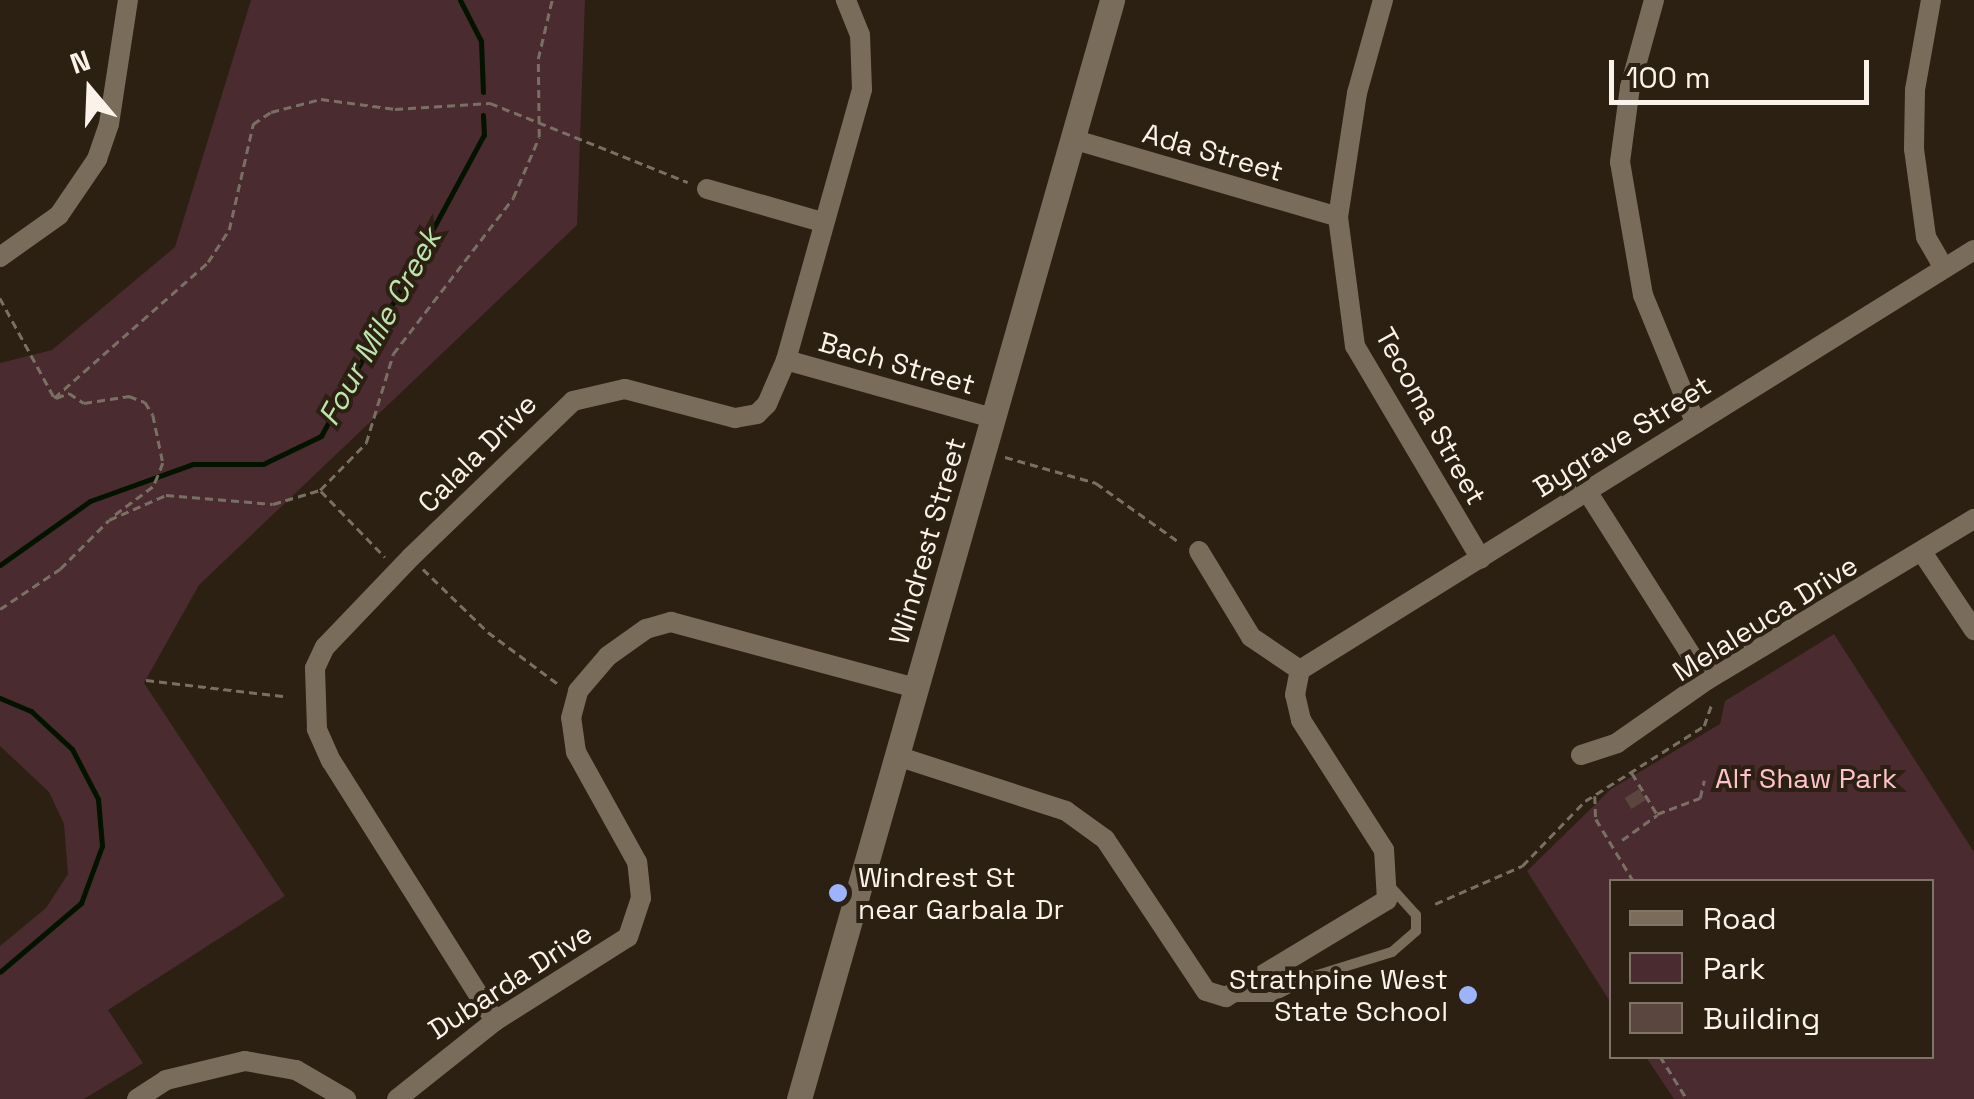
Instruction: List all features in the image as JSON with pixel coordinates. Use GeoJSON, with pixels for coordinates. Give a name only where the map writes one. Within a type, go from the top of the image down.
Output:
{"type":"FeatureCollection","features":[{"type":"Feature","properties":{"kind":"street"},"geometry":{"type":"LineString","coordinates":[[0,257],[58,215],[97,159],[110,124],[128,0]]}},
{"type":"Feature","properties":{"kind":"street","name":"Calala Drive"},"geometry":{"type":"LineString","coordinates":[[495,1021],[317,729],[312,696],[325,646],[573,400],[609,388],[735,418],[757,414],[776,391],[864,64],[846,0]]}},
{"type":"Feature","properties":{"kind":"street","name":"Windrest Street"},"geometry":{"type":"LineString","coordinates":[[799,1099],[1112,0]]}},
{"type":"Feature","properties":{"kind":"street","name":"Tecoma Street"},"geometry":{"type":"LineString","coordinates":[[1383,0],[1357,93],[1338,217],[1355,346],[1481,559]]}},
{"type":"Feature","properties":{"kind":"street"},"geometry":{"type":"LineString","coordinates":[[1654,0],[1630,87],[1620,162],[1643,295],[1696,424]]}},
{"type":"Feature","properties":{"kind":"street"},"geometry":{"type":"LineString","coordinates":[[1930,0],[1915,90],[1914,149],[1926,237],[1944,268]]}},
{"type":"Feature","properties":{"kind":"street","name":"Ada Street"},"geometry":{"type":"LineString","coordinates":[[1072,139],[1338,217]]}},
{"type":"Feature","properties":{"kind":"street"},"geometry":{"type":"LineString","coordinates":[[707,189],[822,222]]}},
{"type":"Feature","properties":{"kind":"street","name":"Bygrave Street"},"geometry":{"type":"LineString","coordinates":[[1300,670],[1481,559],[1586,488],[1974,250]]}},
{"type":"Feature","properties":{"kind":"street","name":"Bach Street"},"geometry":{"type":"LineString","coordinates":[[786,360],[993,418]]}},
{"type":"Feature","properties":{"kind":"street"},"geometry":{"type":"LineString","coordinates":[[1586,488],[1708,680]]}},
{"type":"Feature","properties":{"kind":"street","name":"Melaleuca Drive"},"geometry":{"type":"LineString","coordinates":[[1581,755],[1617,743],[1708,680],[1974,519]]}},
{"type":"Feature","properties":{"kind":"street"},"geometry":{"type":"LineString","coordinates":[[896,756],[1066,811],[1105,839],[1206,991],[1226,997],[1387,900],[1384,850],[1302,720],[1294,695],[1300,670],[1251,637],[1199,551]]}},
{"type":"Feature","properties":{"kind":"street"},"geometry":{"type":"LineString","coordinates":[[1922,552],[1974,630]]}},
{"type":"Feature","properties":{"kind":"street","name":"Dubarda Drive"},"geometry":{"type":"LineString","coordinates":[[397,1099],[495,1021],[628,937],[641,898],[638,862],[576,752],[571,718],[578,691],[608,656],[646,629],[672,622],[915,688]]}},
{"type":"Feature","properties":{"kind":"street"},"geometry":{"type":"LineString","coordinates":[[137,1099],[166,1080],[246,1062],[296,1070],[346,1099]]}},
{"type":"Feature","properties":{"kind":"lane"},"geometry":{"type":"LineString","coordinates":[[1226,997],[1272,997],[1311,977],[1392,952],[1416,931],[1416,915],[1389,886]]}},
{"type":"Feature","properties":{"kind":"path"},"geometry":{"type":"LineString","coordinates":[[109,520],[166,495],[274,504],[320,490],[366,443],[393,354],[513,198],[540,123],[538,59],[552,0]]}},
{"type":"Feature","properties":{"kind":"path"},"geometry":{"type":"LineString","coordinates":[[54,398],[208,262],[229,230],[253,124],[271,112],[321,99],[395,109],[490,103],[707,189]]}},
{"type":"Feature","properties":{"kind":"path"},"geometry":{"type":"LineString","coordinates":[[0,298],[54,398]]}},
{"type":"Feature","properties":{"kind":"path"},"geometry":{"type":"LineString","coordinates":[[0,608],[60,568],[109,520],[153,488],[163,463],[152,415],[145,402],[128,396],[84,403],[69,393],[54,398]]}},
{"type":"Feature","properties":{"kind":"path"},"geometry":{"type":"LineString","coordinates":[[999,455],[1096,483],[1169,538],[1199,551]]}},
{"type":"Feature","properties":{"kind":"path"},"geometry":{"type":"LineString","coordinates":[[320,490],[388,560],[400,548],[488,632],[564,688]]}},
{"type":"Feature","properties":{"kind":"path"},"geometry":{"type":"LineString","coordinates":[[146,680],[283,696]]}},
{"type":"Feature","properties":{"kind":"path"},"geometry":{"type":"LineString","coordinates":[[1435,904],[1522,866],[1578,807],[1617,777],[1704,726],[1712,703]]}},
{"type":"Feature","properties":{"kind":"path"},"geometry":{"type":"LineString","coordinates":[[1631,772],[1657,814]]}},
{"type":"Feature","properties":{"kind":"path"},"geometry":{"type":"LineString","coordinates":[[1622,840],[1657,814],[1700,798],[1704,780]]}},
{"type":"Feature","properties":{"kind":"path"},"geometry":{"type":"LineString","coordinates":[[1596,794],[1594,811],[1632,879]]}},
{"type":"Feature","properties":{"kind":"path"},"geometry":{"type":"LineString","coordinates":[[1578,807],[1594,811]]}},
{"type":"Feature","properties":{"kind":"path"},"geometry":{"type":"LineString","coordinates":[[1662,1059],[1687,1099]]}},
{"type":"Feature","properties":{"kind":"green space"},"geometry":{"type":"Polygon","coordinates":[[[251,0],[585,0],[577,225],[199,585],[144,683],[285,896],[108,1010],[143,1063],[84,1099],[0,1099],[0,946],[46,908],[68,874],[64,824],[49,792],[0,746],[0,363],[52,350],[175,247],[251,0]]]}},
{"type":"Feature","properties":{"kind":"green space","name":"Alf Shaw Park"},"geometry":{"type":"Polygon","coordinates":[[[1834,634],[1974,852],[1974,1099],[1674,1099],[1647,1059],[1934,1059],[1934,879],[1609,879],[1609,1000],[1527,871],[1611,789],[1720,724],[1725,701],[1834,634]]]}},
{"type":"Feature","properties":{"kind":"building"},"geometry":{"type":"Polygon","coordinates":[[[1639,789],[1646,800],[1631,809],[1625,798],[1639,789]]]}},
{"type":"Feature","properties":{"kind":"waterway","name":"Four Mile Creek"},"geometry":{"type":"LineString","coordinates":[[460,0],[481,41],[483,92]]}},
{"type":"Feature","properties":{"kind":"waterway","name":"Four Mile Creek"},"geometry":{"type":"LineString","coordinates":[[0,565],[90,501],[193,464],[263,464],[321,436],[484,135],[483,115]]}},
{"type":"Feature","properties":{"kind":"waterway","name":"Four Mile Creek"},"geometry":{"type":"LineString","coordinates":[[0,698],[31,711],[72,749],[98,799],[102,846],[81,903],[0,972]]}},
{"type":"Feature","properties":{"kind":"place","name":"Windrest St near Garbala Dr"},"geometry":{"type":"Point","coordinates":[838,893]}},
{"type":"Feature","properties":{"kind":"place","name":"Strathpine West State School"},"geometry":{"type":"Point","coordinates":[1468,995]}}]}
